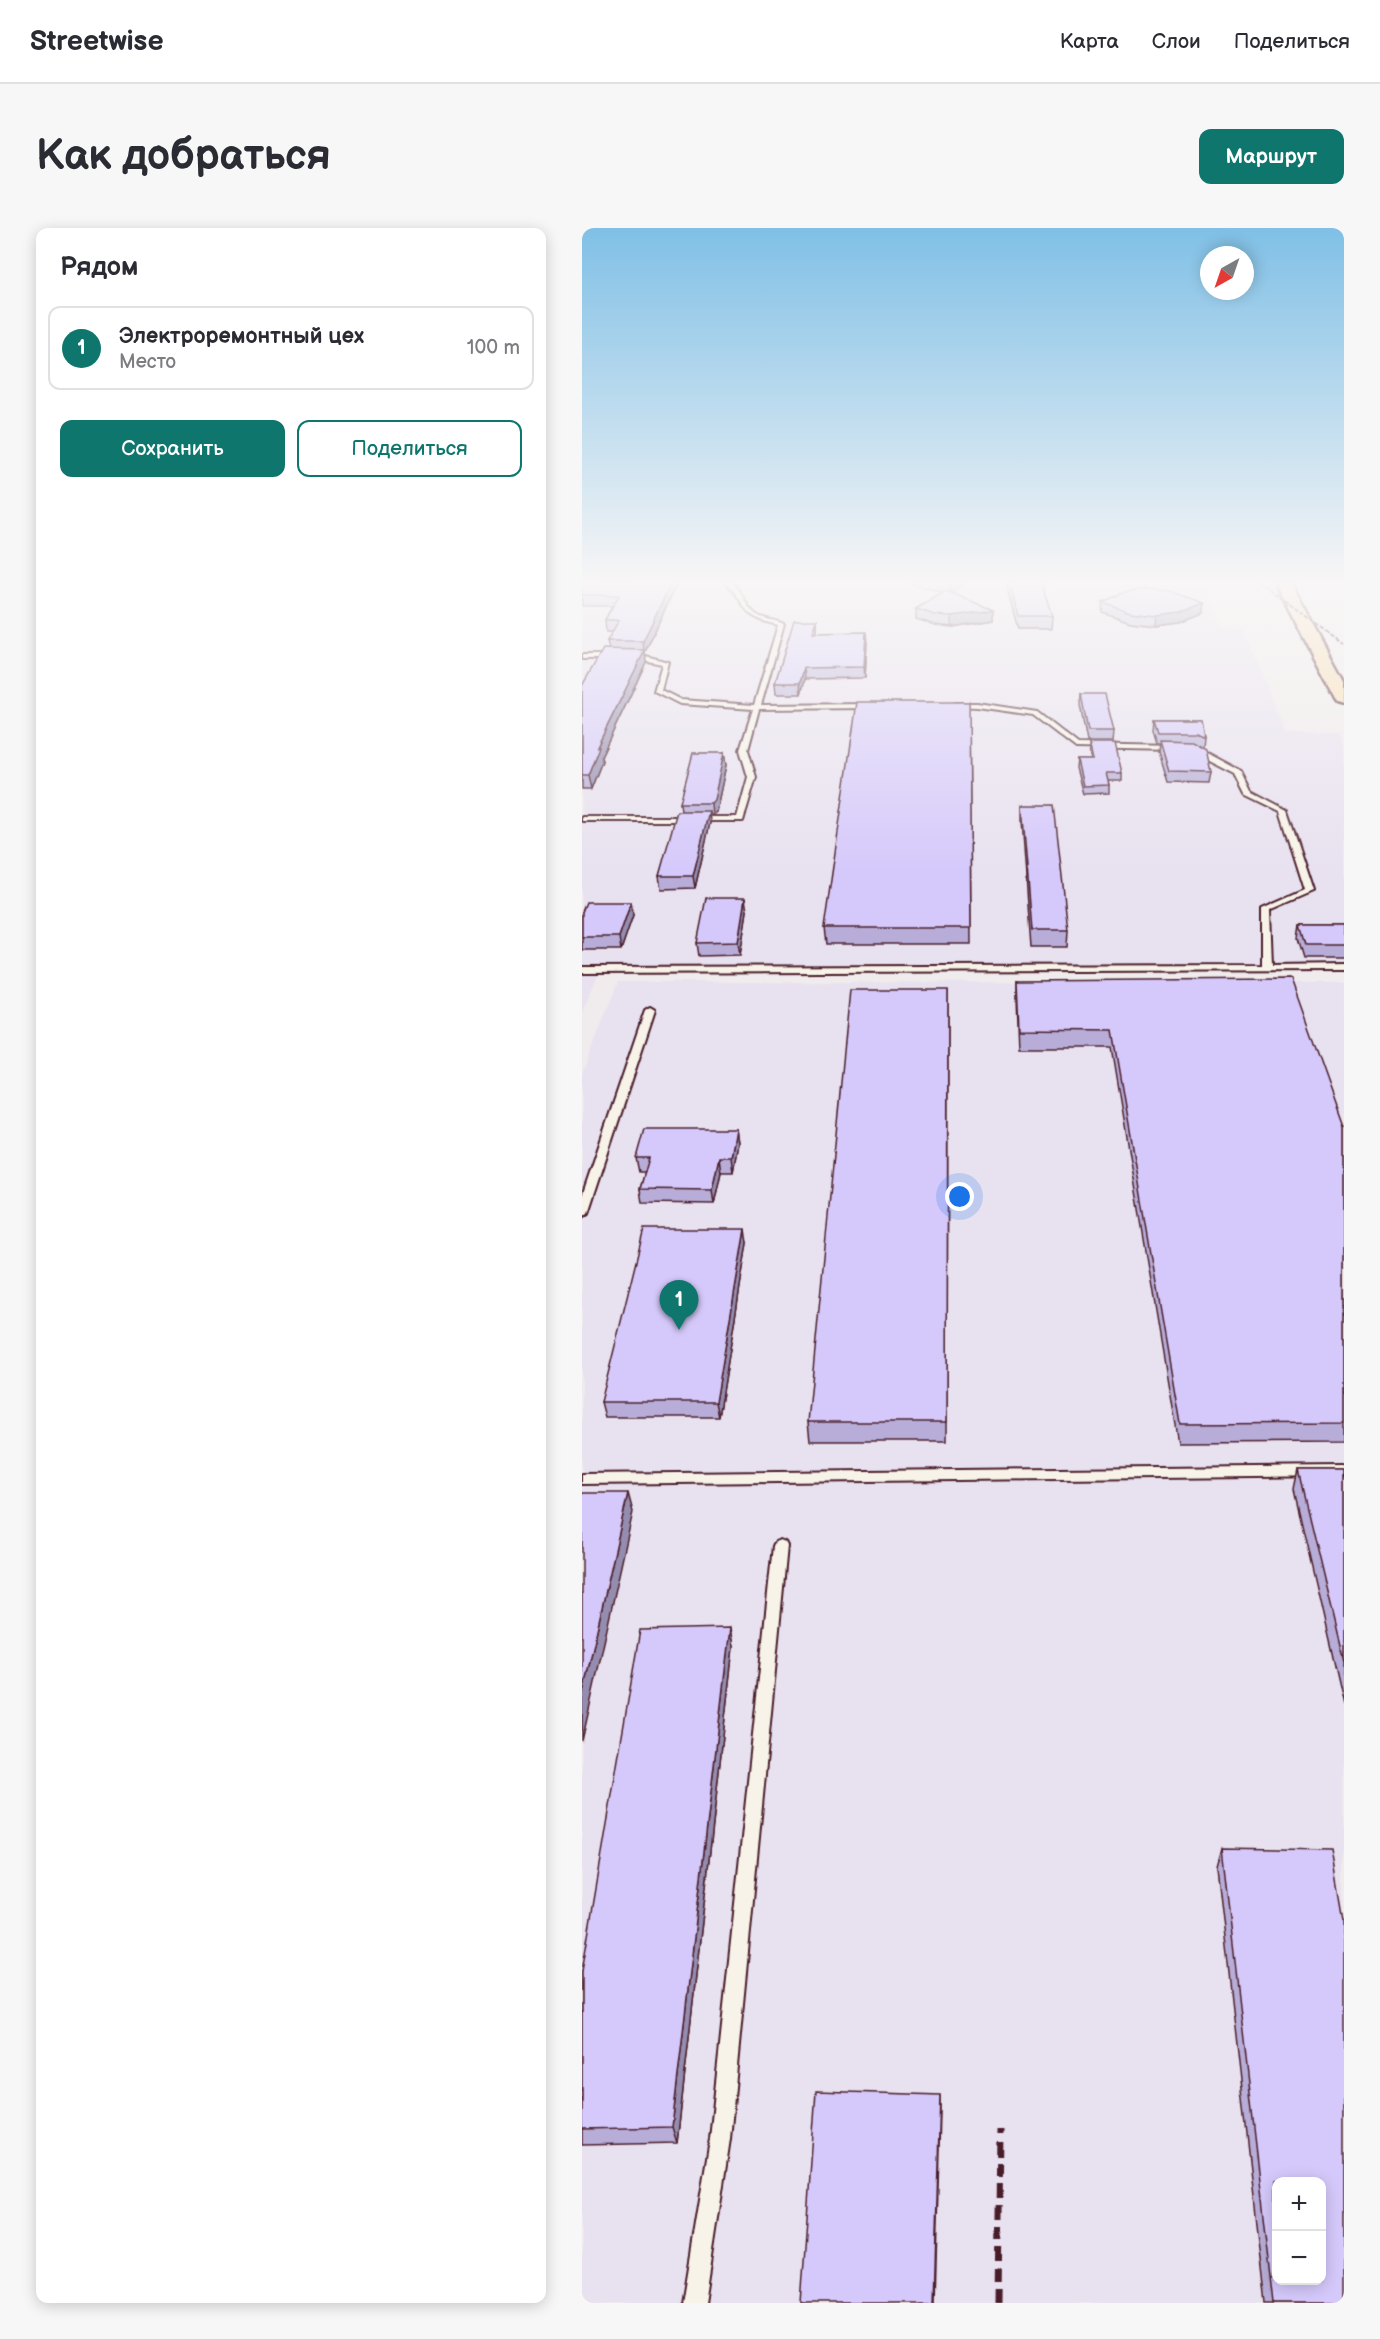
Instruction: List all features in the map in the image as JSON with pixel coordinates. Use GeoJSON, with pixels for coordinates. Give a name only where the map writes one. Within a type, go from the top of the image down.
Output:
{"type":"FeatureCollection","features":[{"type":"Feature","properties":{"kind":"highway"},"geometry":{"type":"LineString","coordinates":[[1334,678],[1344,697]]}},
{"type":"Feature","properties":{"kind":"lane"},"geometry":{"type":"LineString","coordinates":[[661,678],[657,691],[680,702],[758,707],[884,705]]}},
{"type":"Feature","properties":{"kind":"lane"},"geometry":{"type":"LineString","coordinates":[[582,819],[740,819],[752,777],[744,750],[766,678]]}},
{"type":"Feature","properties":{"kind":"lane"},"geometry":{"type":"LineString","coordinates":[[942,705],[977,705],[1035,713],[1076,746],[1192,748],[1238,773],[1248,792],[1283,810],[1310,891],[1266,909],[1267,967]]}},
{"type":"Feature","properties":{"kind":"lane"},"geometry":{"type":"LineString","coordinates":[[582,970],[1344,967]]}},
{"type":"Feature","properties":{"kind":"lane"},"geometry":{"type":"LineString","coordinates":[[582,1213],[650,1010]]}},
{"type":"Feature","properties":{"kind":"lane"},"geometry":{"type":"LineString","coordinates":[[582,1479],[1344,1471]]}},
{"type":"Feature","properties":{"kind":"lane"},"geometry":{"type":"LineString","coordinates":[[694,2303],[720,2139],[780,1546]]}},
{"type":"Feature","properties":{"kind":"shaded area"},"geometry":{"type":"Polygon","coordinates":[[[582,678],[1263,678],[1286,734],[1339,735],[1344,747],[1344,970],[599,972],[582,1012],[582,678]]]}},
{"type":"Feature","properties":{"kind":"shaded area"},"geometry":{"type":"Polygon","coordinates":[[[618,982],[1344,983],[1344,2303],[582,2303],[582,1074],[618,982]]]}},
{"type":"Feature","properties":{"kind":"building"},"geometry":{"type":"Polygon","coordinates":[[[587,678],[631,678],[597,747],[599,747],[588,775],[582,775],[582,686],[587,678]]]}},
{"type":"Feature","properties":{"kind":"building"},"geometry":{"type":"Polygon","coordinates":[[[777,678],[801,678],[800,683],[775,683],[777,678]]]}},
{"type":"Feature","properties":{"kind":"building"},"geometry":{"type":"Polygon","coordinates":[[[1081,694],[1105,694],[1114,731],[1088,731],[1081,694]]]}},
{"type":"Feature","properties":{"kind":"building"},"geometry":{"type":"Polygon","coordinates":[[[857,702],[969,702],[971,928],[824,928],[857,702]]]}},
{"type":"Feature","properties":{"kind":"building"},"geometry":{"type":"Polygon","coordinates":[[[1154,719],[1201,719],[1204,736],[1196,732],[1158,732],[1154,719]]]}},
{"type":"Feature","properties":{"kind":"building"},"geometry":{"type":"Polygon","coordinates":[[[1160,740],[1192,741],[1206,749],[1211,772],[1169,771],[1160,740]]]}},
{"type":"Feature","properties":{"kind":"building"},"geometry":{"type":"Polygon","coordinates":[[[1089,743],[1115,743],[1122,773],[1106,773],[1109,785],[1083,786],[1077,760],[1093,760],[1089,743]]]}},
{"type":"Feature","properties":{"kind":"building"},"geometry":{"type":"Polygon","coordinates":[[[693,753],[724,753],[714,800],[711,803],[680,803],[693,753]]]}},
{"type":"Feature","properties":{"kind":"building"},"geometry":{"type":"Polygon","coordinates":[[[1022,805],[1054,805],[1068,930],[1032,930],[1022,805]]]}},
{"type":"Feature","properties":{"kind":"building"},"geometry":{"type":"Polygon","coordinates":[[[677,811],[709,811],[693,876],[659,876],[677,811]]]}},
{"type":"Feature","properties":{"kind":"building"},"geometry":{"type":"Polygon","coordinates":[[[706,898],[745,898],[738,942],[697,943],[706,898]]]}},
{"type":"Feature","properties":{"kind":"building"},"geometry":{"type":"Polygon","coordinates":[[[586,902],[631,902],[619,937],[582,937],[582,912],[586,902]]]}},
{"type":"Feature","properties":{"kind":"building"},"geometry":{"type":"Polygon","coordinates":[[[1300,925],[1344,925],[1344,945],[1306,945],[1300,925]]]}},
{"type":"Feature","properties":{"kind":"building"},"geometry":{"type":"Polygon","coordinates":[[[1291,979],[1344,1127],[1344,1423],[1180,1424],[1113,1030],[1019,1029],[1017,981],[1291,979]]]}},
{"type":"Feature","properties":{"kind":"building"},"geometry":{"type":"Polygon","coordinates":[[[850,990],[948,990],[947,1422],[808,1422],[850,990]]]}},
{"type":"Feature","properties":{"kind":"building"},"geometry":{"type":"Polygon","coordinates":[[[644,1129],[736,1129],[731,1157],[719,1157],[712,1190],[640,1189],[649,1158],[636,1158],[644,1129]]]}},
{"type":"Feature","properties":{"kind":"building"},"geometry":{"type":"Polygon","coordinates":[[[644,1229],[745,1229],[716,1402],[601,1402],[644,1229]]]}},
{"type":"Feature","properties":{"kind":"building"},"geometry":{"type":"Polygon","coordinates":[[[1298,1470],[1344,1470],[1344,1663],[1298,1470]]]}},
{"type":"Feature","properties":{"kind":"building"},"geometry":{"type":"Polygon","coordinates":[[[582,1493],[628,1493],[582,1696],[582,1493]]]}},
{"type":"Feature","properties":{"kind":"building"},"geometry":{"type":"Polygon","coordinates":[[[730,1628],[672,2127],[582,2129],[582,1971],[640,1630],[730,1628]]]}},
{"type":"Feature","properties":{"kind":"building"},"geometry":{"type":"Polygon","coordinates":[[[1222,1848],[1332,1850],[1344,1920],[1344,2303],[1274,2303],[1222,1848]]]}},
{"type":"Feature","properties":{"kind":"building"},"geometry":{"type":"Polygon","coordinates":[[[816,2091],[940,2095],[934,2303],[801,2303],[816,2091]]]}},
{"type":"Feature","properties":{"kind":"railway"},"geometry":{"type":"LineString","coordinates":[[998,2303],[1000,2130]]}},
{"type":"Feature","properties":{"kind":"place","name":"Электроремонтный цех"},"geometry":{"type":"Point","coordinates":[679,1330]}}]}
